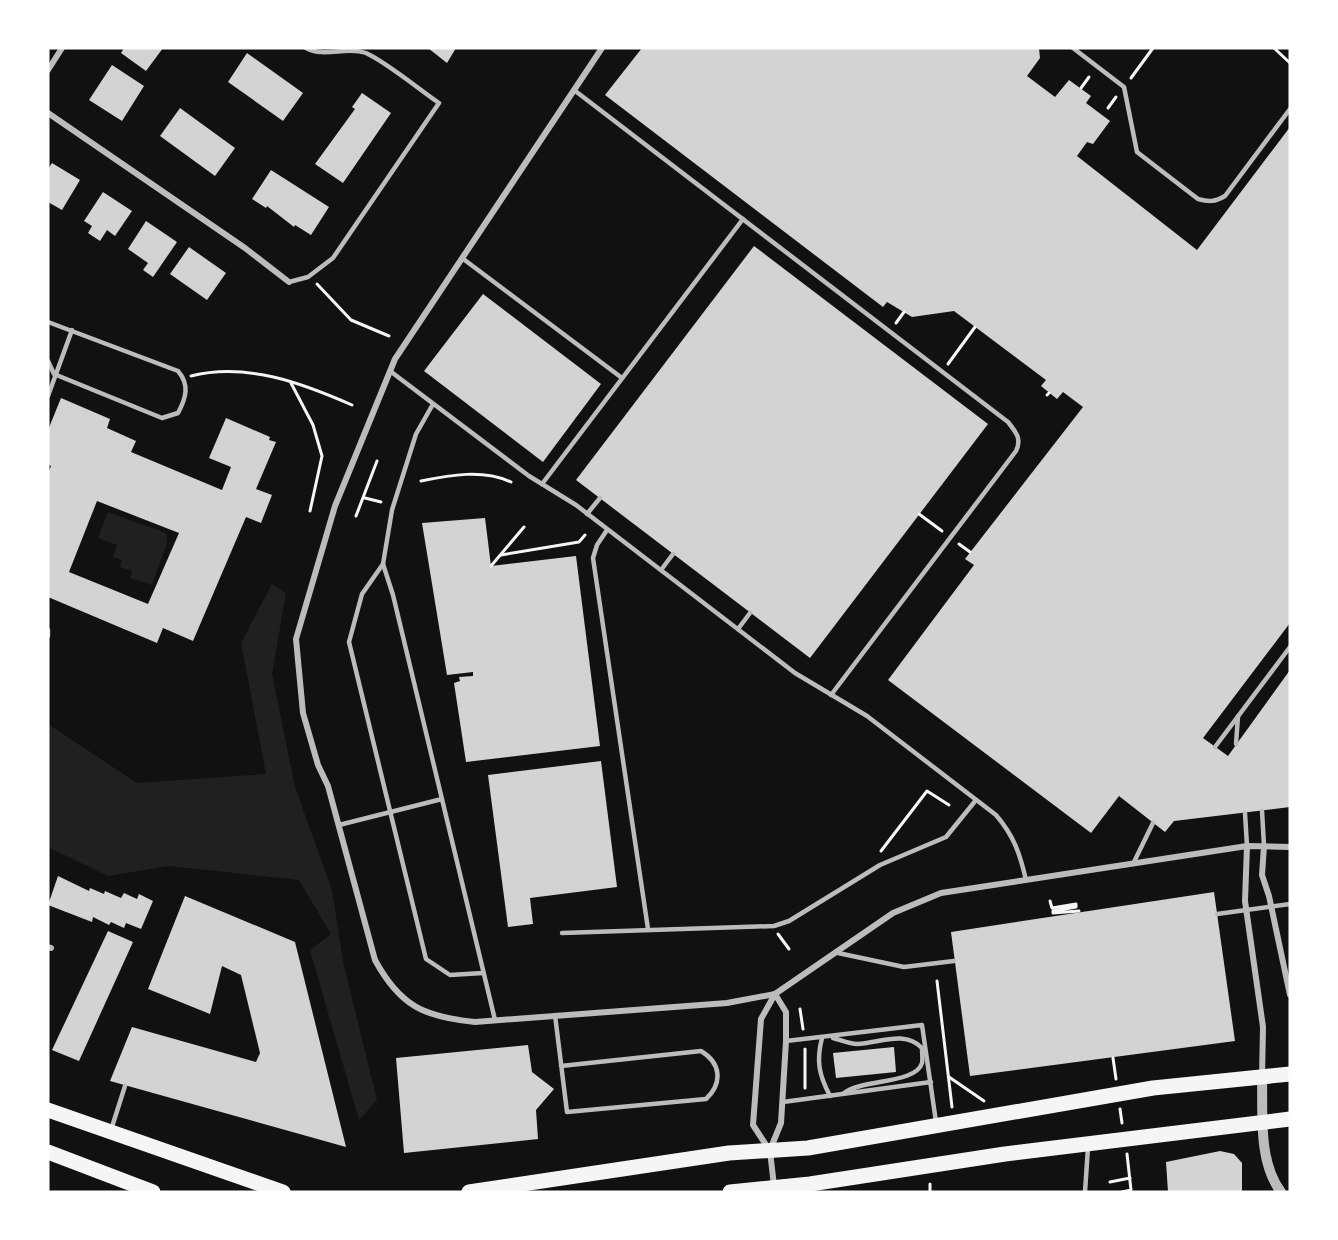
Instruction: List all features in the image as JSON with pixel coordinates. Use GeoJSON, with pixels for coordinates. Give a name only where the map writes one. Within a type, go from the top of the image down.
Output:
{"type":"FeatureCollection","features":[{"type":"Feature","properties":{"kind":"main road"},"geometry":{"type":"LineString","coordinates":[[469,1192],[729,1153],[808,1148],[1153,1088],[1290,1074]]}},
{"type":"Feature","properties":{"kind":"main road"},"geometry":{"type":"LineString","coordinates":[[48,1110],[283,1192]]}},
{"type":"Feature","properties":{"kind":"main road"},"geometry":{"type":"LineString","coordinates":[[730,1192],[774,1191],[1088,1143],[1290,1119]]}},
{"type":"Feature","properties":{"kind":"main road"},"geometry":{"type":"LineString","coordinates":[[48,1152],[148,1191]]}},
{"type":"Feature","properties":{"kind":"street"},"geometry":{"type":"LineString","coordinates":[[48,70],[62,48]]}},
{"type":"Feature","properties":{"kind":"street"},"geometry":{"type":"LineString","coordinates":[[602,48],[395,360],[335,506],[296,639],[303,713],[318,765],[328,786],[375,960],[387,982],[408,1004],[423,1013],[448,1020],[475,1022],[727,1003],[775,994],[893,914],[941,893],[1246,846],[1290,847]]}},
{"type":"Feature","properties":{"kind":"street"},"geometry":{"type":"LineString","coordinates":[[48,114],[245,248],[289,282]]}},
{"type":"Feature","properties":{"kind":"street"},"geometry":{"type":"LineString","coordinates":[[1246,846],[1245,901],[1263,1027],[1263,1122],[1271,1180],[1281,1192]]}},
{"type":"Feature","properties":{"kind":"street"},"geometry":{"type":"LineString","coordinates":[[1264,846],[1262,875],[1269,896],[1290,995]]}},
{"type":"Feature","properties":{"kind":"street"},"geometry":{"type":"LineString","coordinates":[[774,1191],[770,1151],[781,1123],[786,1041],[786,1012],[775,994]]}},
{"type":"Feature","properties":{"kind":"street"},"geometry":{"type":"LineString","coordinates":[[770,1151],[753,1125],[761,1019],[775,994]]}},
{"type":"Feature","properties":{"kind":"lane"},"geometry":{"type":"LineString","coordinates":[[289,282],[308,277],[333,258],[440,103],[367,54],[351,50],[317,52],[306,48]]}},
{"type":"Feature","properties":{"kind":"lane"},"geometry":{"type":"LineString","coordinates":[[1073,48],[1124,87],[1137,152],[1198,199],[1207,202],[1217,201],[1225,196],[1290,109]]}},
{"type":"Feature","properties":{"kind":"lane"},"geometry":{"type":"LineString","coordinates":[[574,90],[1008,422],[1017,433],[1019,445],[1016,451],[831,695]]}},
{"type":"Feature","properties":{"kind":"lane"},"geometry":{"type":"LineString","coordinates":[[542,484],[743,219]]}},
{"type":"Feature","properties":{"kind":"lane"},"geometry":{"type":"LineString","coordinates":[[462,258],[622,378]]}},
{"type":"Feature","properties":{"kind":"lane"},"geometry":{"type":"LineString","coordinates":[[48,322],[178,371],[184,377],[187,389],[178,413],[162,418],[54,374],[48,361]]}},
{"type":"Feature","properties":{"kind":"lane"},"geometry":{"type":"LineString","coordinates":[[48,396],[54,374],[72,330]]}},
{"type":"Feature","properties":{"kind":"lane"},"geometry":{"type":"LineString","coordinates":[[390,371],[542,484],[587,514],[795,673],[867,716],[996,815],[1010,832],[1019,850],[1026,880]]}},
{"type":"Feature","properties":{"kind":"lane"},"geometry":{"type":"LineString","coordinates":[[433,404],[416,434],[392,510],[383,564],[362,594],[349,642],[426,958],[450,975],[483,973]]}},
{"type":"Feature","properties":{"kind":"lane"},"geometry":{"type":"LineString","coordinates":[[587,514],[600,498]]}},
{"type":"Feature","properties":{"kind":"lane"},"geometry":{"type":"LineString","coordinates":[[607,530],[597,545],[593,558],[648,929]]}},
{"type":"Feature","properties":{"kind":"lane"},"geometry":{"type":"LineString","coordinates":[[661,570],[673,554]]}},
{"type":"Feature","properties":{"kind":"lane"},"geometry":{"type":"LineString","coordinates":[[383,564],[393,594],[495,1020]]}},
{"type":"Feature","properties":{"kind":"lane"},"geometry":{"type":"LineString","coordinates":[[738,629],[750,613]]}},
{"type":"Feature","properties":{"kind":"lane"},"geometry":{"type":"LineString","coordinates":[[48,630],[48,636]]}},
{"type":"Feature","properties":{"kind":"lane"},"geometry":{"type":"LineString","coordinates":[[1215,747],[1290,647]]}},
{"type":"Feature","properties":{"kind":"lane"},"geometry":{"type":"LineString","coordinates":[[1236,744],[1238,716]]}},
{"type":"Feature","properties":{"kind":"lane"},"geometry":{"type":"LineString","coordinates":[[339,825],[442,799]]}},
{"type":"Feature","properties":{"kind":"lane"},"geometry":{"type":"LineString","coordinates":[[562,933],[648,929],[760,928],[777,925],[789,921],[880,865],[946,837],[976,800]]}},
{"type":"Feature","properties":{"kind":"lane"},"geometry":{"type":"LineString","coordinates":[[1262,811],[1264,846]]}},
{"type":"Feature","properties":{"kind":"lane"},"geometry":{"type":"LineString","coordinates":[[1245,813],[1246,846]]}},
{"type":"Feature","properties":{"kind":"lane"},"geometry":{"type":"LineString","coordinates":[[1132,864],[1153,823]]}},
{"type":"Feature","properties":{"kind":"lane"},"geometry":{"type":"LineString","coordinates":[[1217,914],[1290,904]]}},
{"type":"Feature","properties":{"kind":"lane"},"geometry":{"type":"LineString","coordinates":[[838,953],[904,967],[954,961]]}},
{"type":"Feature","properties":{"kind":"lane"},"geometry":{"type":"LineString","coordinates":[[555,1015],[561,1066],[567,1112],[706,1100],[713,1094],[718,1078],[714,1062],[701,1051],[561,1066]]}},
{"type":"Feature","properties":{"kind":"lane"},"geometry":{"type":"LineString","coordinates":[[786,1041],[922,1025],[937,1127]]}},
{"type":"Feature","properties":{"kind":"lane"},"geometry":{"type":"LineString","coordinates":[[830,1037],[855,1044],[903,1038],[914,1041],[922,1048],[922,1063],[916,1072],[904,1077],[854,1085],[844,1093]]}},
{"type":"Feature","properties":{"kind":"lane"},"geometry":{"type":"LineString","coordinates":[[822,1038],[817,1056],[820,1078],[830,1096]]}},
{"type":"Feature","properties":{"kind":"lane"},"geometry":{"type":"LineString","coordinates":[[783,1102],[931,1082]]}},
{"type":"Feature","properties":{"kind":"lane"},"geometry":{"type":"LineString","coordinates":[[110,1132],[125,1086]]}},
{"type":"Feature","properties":{"kind":"lane"},"geometry":{"type":"LineString","coordinates":[[1085,1192],[1088,1143]]}},
{"type":"Feature","properties":{"kind":"path"},"geometry":{"type":"LineString","coordinates":[[1274,48],[1290,63]]}},
{"type":"Feature","properties":{"kind":"path"},"geometry":{"type":"LineString","coordinates":[[1081,88],[1089,77]]}},
{"type":"Feature","properties":{"kind":"path"},"geometry":{"type":"LineString","coordinates":[[308,277],[331,296],[351,320],[388,336]]}},
{"type":"Feature","properties":{"kind":"path"},"geometry":{"type":"LineString","coordinates":[[941,373],[975,327]]}},
{"type":"Feature","properties":{"kind":"path"},"geometry":{"type":"LineString","coordinates":[[184,377],[206,372],[250,372],[291,382],[352,405]]}},
{"type":"Feature","properties":{"kind":"path"},"geometry":{"type":"LineString","coordinates":[[291,382],[313,425],[322,456],[310,511]]}},
{"type":"Feature","properties":{"kind":"path"},"geometry":{"type":"LineString","coordinates":[[356,516],[365,498],[377,461]]}},
{"type":"Feature","properties":{"kind":"path"},"geometry":{"type":"LineString","coordinates":[[421,481],[454,474],[500,477],[511,482]]}},
{"type":"Feature","properties":{"kind":"path"},"geometry":{"type":"LineString","coordinates":[[365,498],[381,502]]}},
{"type":"Feature","properties":{"kind":"path"},"geometry":{"type":"LineString","coordinates":[[491,566],[524,527]]}},
{"type":"Feature","properties":{"kind":"path"},"geometry":{"type":"LineString","coordinates":[[501,555],[579,542],[585,535]]}},
{"type":"Feature","properties":{"kind":"path"},"geometry":{"type":"LineString","coordinates":[[877,855],[884,849],[927,791],[949,806]]}},
{"type":"Feature","properties":{"kind":"path"},"geometry":{"type":"LineString","coordinates":[[1050,901],[1052,908],[1076,904],[1076,907],[1053,913],[1078,909],[1079,911]]}},
{"type":"Feature","properties":{"kind":"path"},"geometry":{"type":"LineString","coordinates":[[777,925],[778,936],[789,949]]}},
{"type":"Feature","properties":{"kind":"path"},"geometry":{"type":"LineString","coordinates":[[937,981],[952,1109]]}},
{"type":"Feature","properties":{"kind":"path"},"geometry":{"type":"LineString","coordinates":[[800,1009],[804,1034]]}},
{"type":"Feature","properties":{"kind":"path"},"geometry":{"type":"LineString","coordinates":[[804,1045],[806,1096]]}},
{"type":"Feature","properties":{"kind":"path"},"geometry":{"type":"LineString","coordinates":[[949,1077],[988,1104]]}},
{"type":"Feature","properties":{"kind":"path"},"geometry":{"type":"LineString","coordinates":[[1110,1182],[1130,1178]]}},
{"type":"Feature","properties":{"kind":"path"},"geometry":{"type":"LineString","coordinates":[[930,1184],[930,1192]]}},
{"type":"Feature","properties":{"kind":"shaded area"},"geometry":{"type":"Polygon","coordinates":[[[108,512],[166,533],[167,543],[152,585],[130,578],[132,571],[120,567],[122,560],[113,557],[117,545],[98,538],[108,512]]]}},
{"type":"Feature","properties":{"kind":"shaded area"},"geometry":{"type":"Polygon","coordinates":[[[272,584],[286,593],[272,674],[295,787],[332,890],[343,962],[377,1100],[359,1120],[310,950],[331,934],[299,880],[169,866],[108,876],[48,847],[48,724],[137,783],[266,774],[241,643],[272,584]]]}},
{"type":"Feature","properties":{"kind":"building"},"geometry":{"type":"Polygon","coordinates":[[[124,48],[163,48],[146,71],[121,53],[124,48]]]}},
{"type":"Feature","properties":{"kind":"building"},"geometry":{"type":"Polygon","coordinates":[[[428,48],[456,48],[447,63],[428,48]]]}},
{"type":"Feature","properties":{"kind":"building"},"geometry":{"type":"Polygon","coordinates":[[[642,48],[1039,48],[1040,58],[1027,76],[1055,97],[1069,80],[1091,96],[1086,103],[1110,121],[1093,144],[1087,142],[1077,156],[1197,250],[1290,127],[1290,623],[1203,738],[1228,756],[1290,670],[1290,807],[1174,821],[1165,832],[1119,796],[1091,833],[888,680],[974,565],[965,559],[1083,407],[1063,392],[1057,399],[1041,386],[1046,380],[954,311],[912,317],[887,302],[883,307],[605,95],[642,48]]]}},
{"type":"Feature","properties":{"kind":"building"},"geometry":{"type":"Polygon","coordinates":[[[247,53],[303,93],[283,121],[228,82],[247,53]]]}},
{"type":"Feature","properties":{"kind":"building"},"geometry":{"type":"Polygon","coordinates":[[[112,65],[144,86],[122,121],[89,100],[112,65]]]}},
{"type":"Feature","properties":{"kind":"building"},"geometry":{"type":"Polygon","coordinates":[[[362,93],[391,113],[343,183],[315,164],[355,109],[352,107],[362,93]]]}},
{"type":"Feature","properties":{"kind":"building"},"geometry":{"type":"Polygon","coordinates":[[[180,108],[235,148],[215,176],[160,136],[180,108]]]}},
{"type":"Feature","properties":{"kind":"building"},"geometry":{"type":"Polygon","coordinates":[[[52,163],[80,180],[62,210],[48,202],[48,169],[52,163]]]}},
{"type":"Feature","properties":{"kind":"building"},"geometry":{"type":"Polygon","coordinates":[[[271,170],[329,207],[311,235],[295,225],[294,227],[267,206],[266,208],[252,199],[271,170]]]}},
{"type":"Feature","properties":{"kind":"building"},"geometry":{"type":"Polygon","coordinates":[[[103,192],[132,211],[115,236],[107,230],[100,241],[88,233],[92,226],[84,221],[103,192]]]}},
{"type":"Feature","properties":{"kind":"building"},"geometry":{"type":"Polygon","coordinates":[[[146,221],[177,242],[153,277],[143,270],[148,263],[128,249],[146,221]]]}},
{"type":"Feature","properties":{"kind":"building"},"geometry":{"type":"Polygon","coordinates":[[[754,246],[988,424],[810,658],[576,480],[754,246]]]}},
{"type":"Feature","properties":{"kind":"building"},"geometry":{"type":"Polygon","coordinates":[[[189,247],[226,273],[207,300],[170,274],[189,247]]]}},
{"type":"Feature","properties":{"kind":"building"},"geometry":{"type":"Polygon","coordinates":[[[483,294],[601,384],[543,462],[424,371],[483,294]]]}},
{"type":"Feature","properties":{"kind":"building"},"geometry":{"type":"Polygon","coordinates":[[[61,398],[110,419],[107,428],[136,441],[131,452],[222,490],[231,467],[209,458],[226,418],[270,437],[269,440],[276,442],[256,489],[272,495],[261,523],[246,517],[193,641],[163,628],[157,643],[48,597],[48,473],[51,466],[48,464],[48,430],[61,398]],[[97,501],[69,572],[148,604],[179,533],[97,501]]]}},
{"type":"Feature","properties":{"kind":"building"},"geometry":{"type":"Polygon","coordinates":[[[485,518],[491,566],[576,556],[600,746],[466,762],[454,683],[460,681],[459,677],[473,676],[473,672],[447,675],[422,523],[485,518]]]}},
{"type":"Feature","properties":{"kind":"building"},"geometry":{"type":"Polygon","coordinates":[[[601,761],[617,887],[530,898],[533,924],[508,927],[488,775],[601,761]]]}},
{"type":"Feature","properties":{"kind":"building"},"geometry":{"type":"Polygon","coordinates":[[[58,876],[89,891],[90,888],[104,894],[105,891],[121,898],[124,893],[137,899],[139,894],[153,901],[141,929],[126,923],[124,928],[111,922],[109,925],[93,917],[92,922],[48,905],[58,876]]]}},
{"type":"Feature","properties":{"kind":"building"},"geometry":{"type":"Polygon","coordinates":[[[1214,892],[1235,1041],[970,1076],[951,932],[1214,892]]]}},
{"type":"Feature","properties":{"kind":"building"},"geometry":{"type":"Polygon","coordinates":[[[185,896],[295,942],[346,1147],[110,1081],[132,1027],[256,1062],[260,1053],[241,975],[222,966],[210,1014],[148,989],[185,896]]]}},
{"type":"Feature","properties":{"kind":"building"},"geometry":{"type":"Polygon","coordinates":[[[108,931],[133,942],[79,1061],[52,1050],[108,931]]]}},
{"type":"Feature","properties":{"kind":"building"},"geometry":{"type":"Polygon","coordinates":[[[528,1045],[532,1072],[554,1089],[536,1110],[538,1139],[404,1153],[396,1058],[528,1045]]]}},
{"type":"Feature","properties":{"kind":"building"},"geometry":{"type":"Polygon","coordinates":[[[894,1047],[896,1072],[836,1078],[833,1053],[894,1047]]]}},
{"type":"Feature","properties":{"kind":"building"},"geometry":{"type":"Polygon","coordinates":[[[1220,1151],[1234,1154],[1242,1163],[1242,1192],[1168,1192],[1166,1162],[1220,1151]]]}}]}
